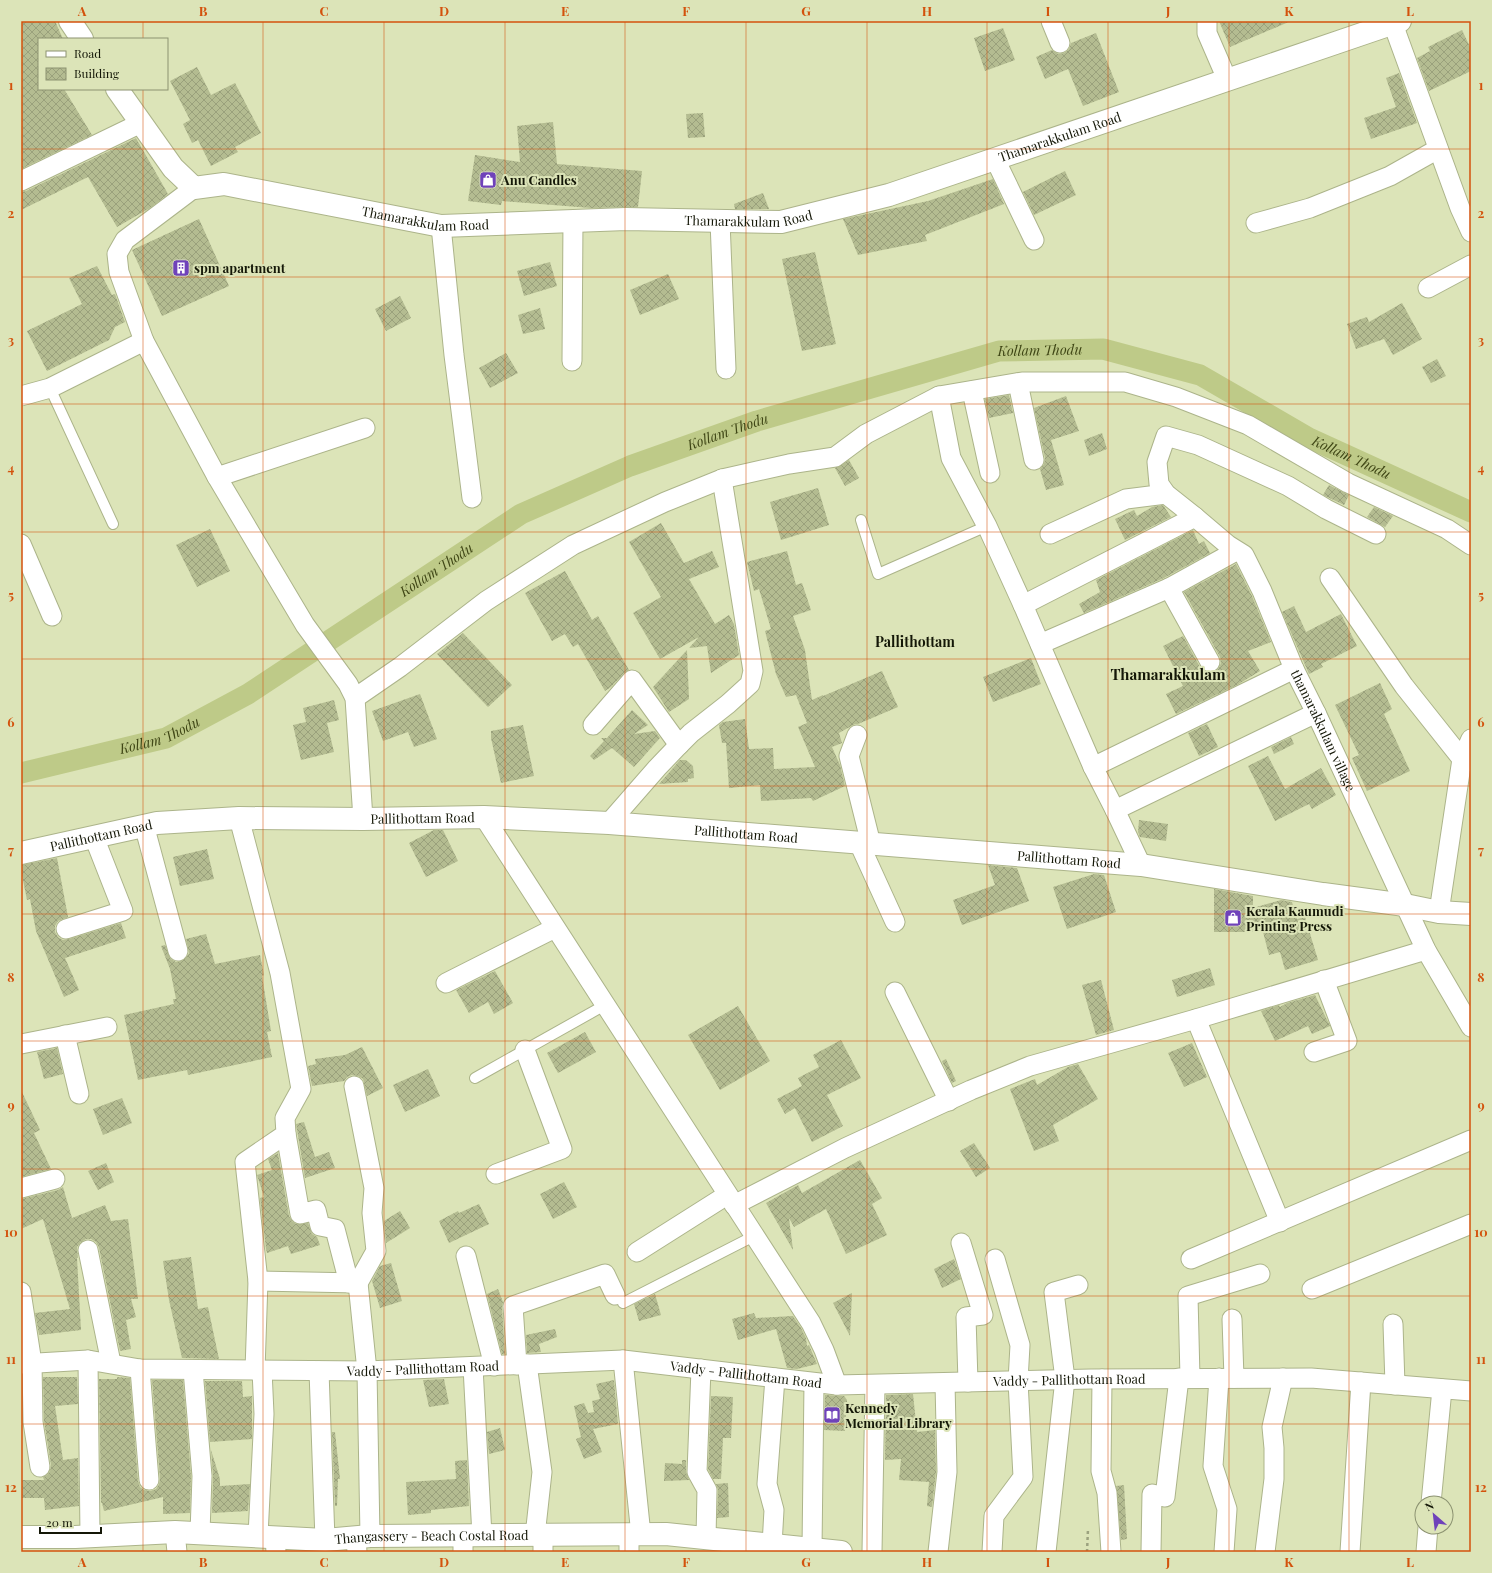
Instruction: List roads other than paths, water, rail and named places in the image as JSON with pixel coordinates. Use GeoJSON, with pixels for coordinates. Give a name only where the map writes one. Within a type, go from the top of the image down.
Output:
{"type":"FeatureCollection","features":[{"type":"Feature","properties":{"kind":"street"},"geometry":{"type":"LineString","coordinates":[[70,21],[81,38]]}},
{"type":"Feature","properties":{"kind":"street"},"geometry":{"type":"LineString","coordinates":[[1052,21],[1060,43]]}},
{"type":"Feature","properties":{"kind":"street"},"geometry":{"type":"LineString","coordinates":[[1207,21],[1207,33],[1224,70]]}},
{"type":"Feature","properties":{"kind":"street"},"geometry":{"type":"LineString","coordinates":[[1397,22],[1438,149],[1460,208],[1471,232]]}},
{"type":"Feature","properties":{"kind":"street","name":"Thamarakkulam Road"},"geometry":{"type":"LineString","coordinates":[[194,188],[224,184],[441,226],[626,218],[781,222],[889,195],[1397,22]]}},
{"type":"Feature","properties":{"kind":"street"},"geometry":{"type":"LineString","coordinates":[[119,90],[173,168],[194,188],[125,240],[117,254],[118,272],[144,341],[217,477],[305,625],[352,691],[363,819]]}},
{"type":"Feature","properties":{"kind":"street"},"geometry":{"type":"LineString","coordinates":[[21,181],[141,122]]}},
{"type":"Feature","properties":{"kind":"street"},"geometry":{"type":"LineString","coordinates":[[1256,223],[1310,208],[1390,176],[1438,149]]}},
{"type":"Feature","properties":{"kind":"street"},"geometry":{"type":"LineString","coordinates":[[995,159],[1034,240]]}},
{"type":"Feature","properties":{"kind":"street"},"geometry":{"type":"LineString","coordinates":[[572,361],[573,221]]}},
{"type":"Feature","properties":{"kind":"street"},"geometry":{"type":"LineString","coordinates":[[720,221],[726,369]]}},
{"type":"Feature","properties":{"kind":"street"},"geometry":{"type":"LineString","coordinates":[[441,226],[454,355],[472,498]]}},
{"type":"Feature","properties":{"kind":"street"},"geometry":{"type":"LineString","coordinates":[[1428,288],[1471,265]]}},
{"type":"Feature","properties":{"kind":"street"},"geometry":{"type":"LineString","coordinates":[[21,396],[50,388],[144,341]]}},
{"type":"Feature","properties":{"kind":"street"},"geometry":{"type":"LineString","coordinates":[[352,691],[400,667],[486,601],[573,545],[665,502],[722,479],[789,464],[835,457],[866,434],[940,396],[1018,384],[1022,382],[1125,382],[1176,397],[1248,425],[1348,483],[1448,529],[1471,545]]}},
{"type":"Feature","properties":{"kind":"street"},"geometry":{"type":"LineString","coordinates":[[1018,384],[1034,460]]}},
{"type":"Feature","properties":{"kind":"street"},"geometry":{"type":"LineString","coordinates":[[972,391],[990,473]]}},
{"type":"Feature","properties":{"kind":"street"},"geometry":{"type":"LineString","coordinates":[[940,396],[951,458],[987,526],[1093,767],[1141,865]]}},
{"type":"Feature","properties":{"kind":"street"},"geometry":{"type":"LineString","coordinates":[[217,477],[365,428]]}},
{"type":"Feature","properties":{"kind":"street"},"geometry":{"type":"LineString","coordinates":[[1040,644],[1169,588],[1240,553],[1166,494],[1159,484],[1157,462],[1166,436],[1198,445],[1288,486],[1326,509],[1376,534]]}},
{"type":"Feature","properties":{"kind":"street"},"geometry":{"type":"LineString","coordinates":[[609,823],[657,768],[691,733],[728,704],[750,684],[753,670],[722,479]]}},
{"type":"Feature","properties":{"kind":"street"},"geometry":{"type":"LineString","coordinates":[[1050,534],[1126,499],[1166,494]]}},
{"type":"Feature","properties":{"kind":"street"},"geometry":{"type":"LineString","coordinates":[[1023,605],[1195,517]]}},
{"type":"Feature","properties":{"kind":"street"},"geometry":{"type":"LineString","coordinates":[[21,544],[52,616]]}},
{"type":"Feature","properties":{"kind":"street","name":"thamarakkulam village"},"geometry":{"type":"LineString","coordinates":[[1240,553],[1262,591],[1294,669],[1316,713],[1426,950],[1471,1027]]}},
{"type":"Feature","properties":{"kind":"street"},"geometry":{"type":"LineString","coordinates":[[1330,578],[1404,686],[1467,760]]}},
{"type":"Feature","properties":{"kind":"street"},"geometry":{"type":"LineString","coordinates":[[1169,588],[1210,662]]}},
{"type":"Feature","properties":{"kind":"street"},"geometry":{"type":"LineString","coordinates":[[1093,767],[1294,669]]}},
{"type":"Feature","properties":{"kind":"street"},"geometry":{"type":"LineString","coordinates":[[593,725],[632,680],[679,745]]}},
{"type":"Feature","properties":{"kind":"street"},"geometry":{"type":"LineString","coordinates":[[1115,810],[1316,713]]}},
{"type":"Feature","properties":{"kind":"street"},"geometry":{"type":"LineString","coordinates":[[857,735],[849,756],[865,843],[895,922]]}},
{"type":"Feature","properties":{"kind":"street"},"geometry":{"type":"LineString","coordinates":[[1439,912],[1471,739]]}},
{"type":"Feature","properties":{"kind":"street"},"geometry":{"type":"LineString","coordinates":[[484,817],[811,1324],[824,1350],[837,1385]]}},
{"type":"Feature","properties":{"kind":"street","name":"Pallithottam Road"},"geometry":{"type":"LineString","coordinates":[[21,853],[157,823],[239,818],[363,819],[484,817],[609,823],[1141,865],[1323,894],[1405,905],[1439,912],[1471,914]]}},
{"type":"Feature","properties":{"kind":"street"},"geometry":{"type":"LineString","coordinates":[[239,818],[280,973],[301,1089],[285,1118],[286,1134],[300,1214],[316,1210],[320,1226],[335,1229],[353,1283],[367,1371],[361,1542]]}},
{"type":"Feature","properties":{"kind":"street"},"geometry":{"type":"LineString","coordinates":[[144,825],[178,951]]}},
{"type":"Feature","properties":{"kind":"street"},"geometry":{"type":"LineString","coordinates":[[66,929],[123,911],[94,837]]}},
{"type":"Feature","properties":{"kind":"street"},"geometry":{"type":"LineString","coordinates":[[446,983],[555,928]]}},
{"type":"Feature","properties":{"kind":"street"},"geometry":{"type":"LineString","coordinates":[[637,1252],[730,1200],[1030,1066],[1196,1019],[1426,950]]}},
{"type":"Feature","properties":{"kind":"street"},"geometry":{"type":"LineString","coordinates":[[1314,1052],[1347,1041],[1324,980]]}},
{"type":"Feature","properties":{"kind":"street"},"geometry":{"type":"LineString","coordinates":[[895,992],[949,1101]]}},
{"type":"Feature","properties":{"kind":"street"},"geometry":{"type":"LineString","coordinates":[[1196,1019],[1280,1222]]}},
{"type":"Feature","properties":{"kind":"street"},"geometry":{"type":"LineString","coordinates":[[21,1044],[107,1027]]}},
{"type":"Feature","properties":{"kind":"street"},"geometry":{"type":"LineString","coordinates":[[65,1035],[79,1094]]}},
{"type":"Feature","properties":{"kind":"street"},"geometry":{"type":"LineString","coordinates":[[496,1174],[562,1149],[525,1050]]}},
{"type":"Feature","properties":{"kind":"street"},"geometry":{"type":"LineString","coordinates":[[353,1283],[376,1251],[372,1213],[374,1188],[354,1086]]}},
{"type":"Feature","properties":{"kind":"street"},"geometry":{"type":"LineString","coordinates":[[270,1542],[264,1414],[258,1370],[258,1281],[244,1162],[286,1134]]}},
{"type":"Feature","properties":{"kind":"street"},"geometry":{"type":"LineString","coordinates":[[1191,1259],[1471,1140]]}},
{"type":"Feature","properties":{"kind":"street"},"geometry":{"type":"LineString","coordinates":[[21,1188],[55,1179]]}},
{"type":"Feature","properties":{"kind":"street"},"geometry":{"type":"LineString","coordinates":[[1312,1289],[1471,1224]]}},
{"type":"Feature","properties":{"kind":"street"},"geometry":{"type":"LineString","coordinates":[[961,1242],[983,1315],[966,1317],[968,1382]]}},
{"type":"Feature","properties":{"kind":"street"},"geometry":{"type":"LineString","coordinates":[[88,1250],[111,1363]]}},
{"type":"Feature","properties":{"kind":"street"},"geometry":{"type":"LineString","coordinates":[[466,1256],[494,1366]]}},
{"type":"Feature","properties":{"kind":"street"},"geometry":{"type":"LineString","coordinates":[[992,1552],[994,1516],[1024,1477],[1018,1381],[1020,1345],[995,1259]]}},
{"type":"Feature","properties":{"kind":"street"},"geometry":{"type":"LineString","coordinates":[[540,1541],[542,1472],[513,1306],[605,1274],[619,1299]]}},
{"type":"Feature","properties":{"kind":"street"},"geometry":{"type":"LineString","coordinates":[[1151,1552],[1152,1494],[1165,1497],[1184,1378],[1188,1296],[1260,1274]]}},
{"type":"Feature","properties":{"kind":"street"},"geometry":{"type":"LineString","coordinates":[[258,1281],[353,1283]]}},
{"type":"Feature","properties":{"kind":"street"},"geometry":{"type":"LineString","coordinates":[[1046,1552],[1066,1379],[1054,1292],[1078,1285]]}},
{"type":"Feature","properties":{"kind":"street"},"geometry":{"type":"LineString","coordinates":[[21,1292],[26,1363],[40,1467]]}},
{"type":"Feature","properties":{"kind":"street"},"geometry":{"type":"LineString","coordinates":[[1224,1552],[1227,1509],[1213,1466],[1227,1378],[1232,1319]]}},
{"type":"Feature","properties":{"kind":"street"},"geometry":{"type":"LineString","coordinates":[[1393,1324],[1395,1385]]}},
{"type":"Feature","properties":{"kind":"street"},"geometry":{"type":"LineString","coordinates":[[88,1360],[90,1536]]}},
{"type":"Feature","properties":{"kind":"street","name":"Vaddy - Pallithottam Road"},"geometry":{"type":"LineString","coordinates":[[26,1363],[88,1360],[140,1369],[367,1371],[623,1360],[837,1385],[1066,1379],[1311,1378],[1471,1391]]}},
{"type":"Feature","properties":{"kind":"street"},"geometry":{"type":"LineString","coordinates":[[623,1360],[633,1541]]}},
{"type":"Feature","properties":{"kind":"street"},"geometry":{"type":"LineString","coordinates":[[469,1541],[473,1367]]}},
{"type":"Feature","properties":{"kind":"street"},"geometry":{"type":"LineString","coordinates":[[140,1369],[149,1480]]}},
{"type":"Feature","properties":{"kind":"street"},"geometry":{"type":"LineString","coordinates":[[701,1369],[697,1472],[707,1490],[706,1538]]}},
{"type":"Feature","properties":{"kind":"street"},"geometry":{"type":"LineString","coordinates":[[193,1370],[202,1476],[200,1533]]}},
{"type":"Feature","properties":{"kind":"street"},"geometry":{"type":"LineString","coordinates":[[319,1371],[325,1540]]}},
{"type":"Feature","properties":{"kind":"street"},"geometry":{"type":"LineString","coordinates":[[772,1545],[774,1510],[768,1484],[774,1378]]}},
{"type":"Feature","properties":{"kind":"street"},"geometry":{"type":"LineString","coordinates":[[1264,1552],[1274,1479],[1272,1427],[1283,1378]]}},
{"type":"Feature","properties":{"kind":"street"},"geometry":{"type":"LineString","coordinates":[[1102,1379],[1101,1471],[1107,1493],[1111,1552]]}},
{"type":"Feature","properties":{"kind":"street"},"geometry":{"type":"LineString","coordinates":[[1350,1552],[1361,1382]]}},
{"type":"Feature","properties":{"kind":"street"},"geometry":{"type":"LineString","coordinates":[[807,1550],[814,1383]]}},
{"type":"Feature","properties":{"kind":"street"},"geometry":{"type":"LineString","coordinates":[[938,1552],[947,1472],[945,1383]]}},
{"type":"Feature","properties":{"kind":"street"},"geometry":{"type":"LineString","coordinates":[[872,1552],[875,1385]]}},
{"type":"Feature","properties":{"kind":"street"},"geometry":{"type":"LineString","coordinates":[[1432,1495],[1442,1389]]}},
{"type":"Feature","properties":{"kind":"street","name":"Thangassery - Beach Costal Road"},"geometry":{"type":"LineString","coordinates":[[21,1537],[90,1536],[176,1542],[200,1533],[270,1542],[325,1540],[361,1542],[633,1541],[666,1534],[706,1538],[738,1547],[772,1545],[807,1550],[841,1552]]}},
{"type":"Feature","properties":{"kind":"street"},"geometry":{"type":"LineString","coordinates":[[1426,1552],[1427,1535]]}},
{"type":"Feature","properties":{"kind":"lane"},"geometry":{"type":"LineString","coordinates":[[50,388],[113,524]]}},
{"type":"Feature","properties":{"kind":"lane"},"geometry":{"type":"LineString","coordinates":[[861,520],[878,574],[987,526]]}},
{"type":"Feature","properties":{"kind":"lane"},"geometry":{"type":"LineString","coordinates":[[475,1078],[605,1005]]}},
{"type":"Feature","properties":{"kind":"lane"},"geometry":{"type":"LineString","coordinates":[[619,1299],[754,1236]]}},
{"type":"Feature","properties":{"kind":"waterway","name":"Kollam Thodu"},"geometry":{"type":"LineString","coordinates":[[21,773],[166,738],[248,694],[521,514],[630,466],[757,421],[999,351],[1103,349],[1200,375],[1309,438],[1471,512]]}},
{"type":"Feature","properties":{"kind":"place","name":"Anu Candles"},"geometry":{"type":"Point","coordinates":[488,180]}},
{"type":"Feature","properties":{"kind":"place","name":"spm apartment"},"geometry":{"type":"Point","coordinates":[181,268]}},
{"type":"Feature","properties":{"kind":"place","name":"Kerala Kaumudi Printing Press"},"geometry":{"type":"Point","coordinates":[1233,918]}},
{"type":"Feature","properties":{"kind":"place","name":"Kennedy Memorial Library"},"geometry":{"type":"Point","coordinates":[832,1415]}},
{"type":"Feature","properties":{"kind":"district","name":"Pallithottam"},"geometry":{"type":"Point","coordinates":[915,642]}},
{"type":"Feature","properties":{"kind":"district","name":"Thamarakkulam"},"geometry":{"type":"Point","coordinates":[1168,675]}}]}
